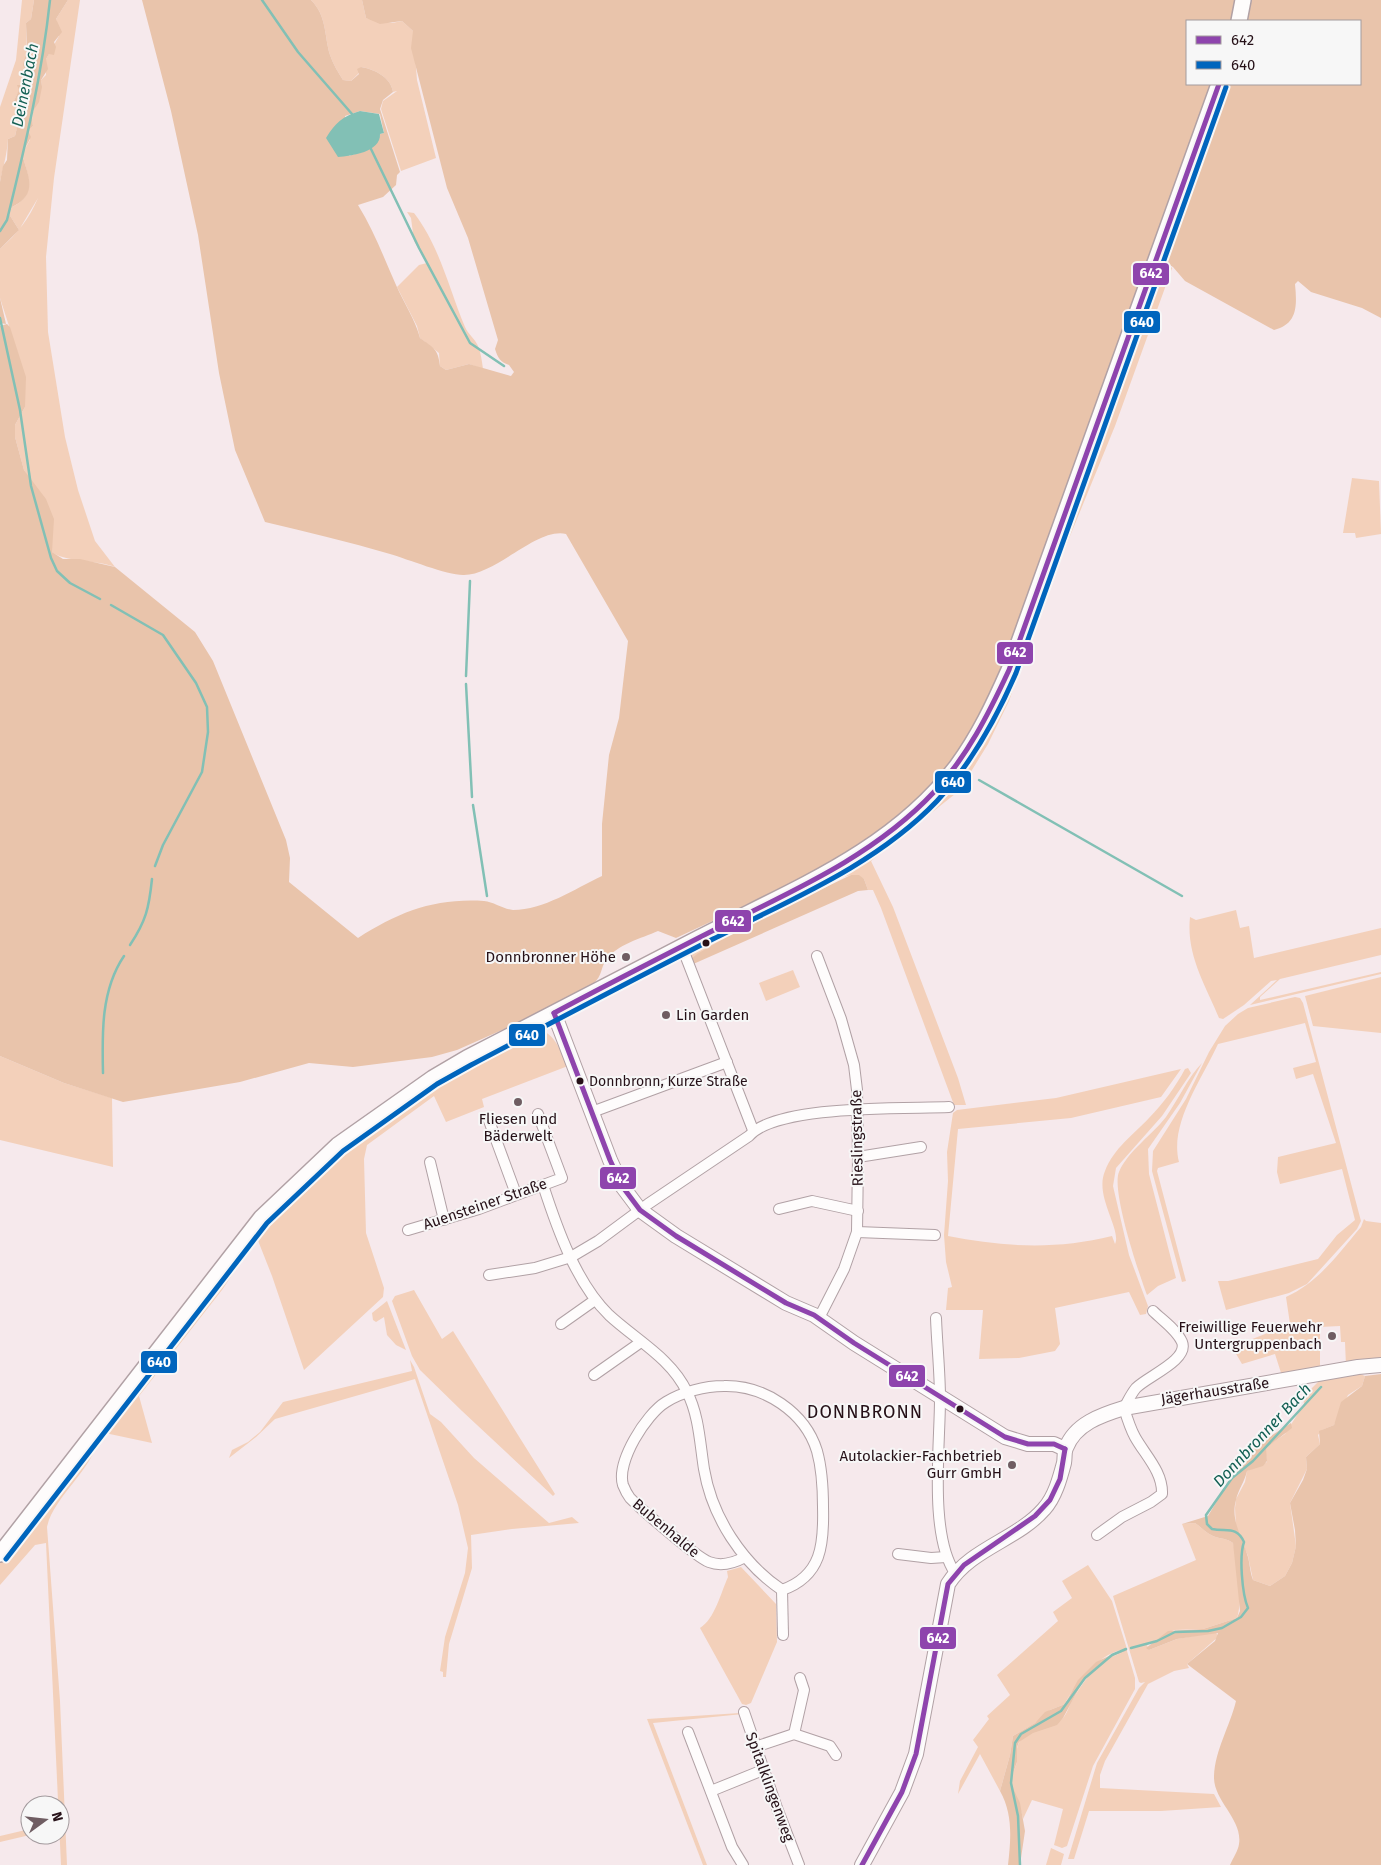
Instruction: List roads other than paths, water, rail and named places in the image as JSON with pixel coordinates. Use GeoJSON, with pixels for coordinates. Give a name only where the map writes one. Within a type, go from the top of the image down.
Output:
{"type":"FeatureCollection","features":[{"type":"Feature","properties":{"kind":"main road"},"geometry":{"type":"LineString","coordinates":[[1239,20],[1243,0]]}},
{"type":"Feature","properties":{"kind":"main road"},"geometry":{"type":"LineString","coordinates":[[0,1554],[261,1218],[300,1178],[338,1145],[433,1078],[554,1013],[797,890],[858,854],[898,827],[935,791],[956,766],[987,720],[1010,670],[1219,85]]}},
{"type":"Feature","properties":{"kind":"street"},"geometry":{"type":"LineString","coordinates":[[682,947],[753,1130]]}},
{"type":"Feature","properties":{"kind":"street","name":"Rieslingstraße"},"geometry":{"type":"LineString","coordinates":[[818,956],[841,1019],[854,1065],[858,1157],[857,1232],[844,1269],[819,1318]]}},
{"type":"Feature","properties":{"kind":"street"},"geometry":{"type":"LineString","coordinates":[[554,1013],[616,1173],[640,1210],[676,1236],[786,1303],[819,1318],[854,1343],[1012,1440],[1033,1444],[1054,1444],[1065,1449],[1059,1480],[1044,1508],[1030,1522],[970,1560],[955,1573],[948,1584],[916,1754],[902,1792],[862,1865]]}},
{"type":"Feature","properties":{"kind":"street"},"geometry":{"type":"LineString","coordinates":[[592,1112],[727,1062]]}},
{"type":"Feature","properties":{"kind":"street"},"geometry":{"type":"LineString","coordinates":[[489,1275],[535,1268],[571,1257],[598,1241],[749,1136],[753,1130],[802,1115],[857,1109],[950,1108]]}},
{"type":"Feature","properties":{"kind":"street","name":"Auensteiner Straße"},"geometry":{"type":"LineString","coordinates":[[408,1230],[479,1209],[562,1178],[538,1114]]}},
{"type":"Feature","properties":{"kind":"street"},"geometry":{"type":"LineString","coordinates":[[488,1118],[516,1194]]}},
{"type":"Feature","properties":{"kind":"street"},"geometry":{"type":"LineString","coordinates":[[858,1157],[921,1147]]}},
{"type":"Feature","properties":{"kind":"street"},"geometry":{"type":"LineString","coordinates":[[430,1162],[444,1220]]}},
{"type":"Feature","properties":{"kind":"street"},"geometry":{"type":"LineString","coordinates":[[543,1185],[571,1257],[595,1300],[609,1315],[670,1366],[688,1392],[693,1406],[707,1482],[713,1503],[745,1557],[764,1577],[782,1590],[782,1635]]}},
{"type":"Feature","properties":{"kind":"street"},"geometry":{"type":"LineString","coordinates":[[778,1209],[812,1201],[858,1211]]}},
{"type":"Feature","properties":{"kind":"street"},"geometry":{"type":"LineString","coordinates":[[857,1232],[935,1235]]}},
{"type":"Feature","properties":{"kind":"street"},"geometry":{"type":"LineString","coordinates":[[561,1324],[595,1300]]}},
{"type":"Feature","properties":{"kind":"street"},"geometry":{"type":"LineString","coordinates":[[1097,1535],[1122,1516],[1162,1494],[1150,1459],[1137,1440],[1124,1408],[1136,1388],[1182,1354],[1184,1347],[1179,1336],[1153,1311]]}},
{"type":"Feature","properties":{"kind":"street"},"geometry":{"type":"LineString","coordinates":[[936,1318],[940,1396],[940,1513],[946,1557],[955,1573]]}},
{"type":"Feature","properties":{"kind":"street"},"geometry":{"type":"LineString","coordinates":[[594,1375],[641,1342]]}},
{"type":"Feature","properties":{"kind":"street","name":"Jägerhausstraße"},"geometry":{"type":"LineString","coordinates":[[1065,1449],[1074,1433],[1083,1426],[1124,1408],[1358,1367],[1381,1366]]}},
{"type":"Feature","properties":{"kind":"street","name":"Bubenhalde"},"geometry":{"type":"LineString","coordinates":[[745,1557],[726,1564],[706,1561],[630,1498],[623,1486],[621,1472],[624,1459],[653,1413],[667,1401],[688,1392],[726,1386],[763,1394],[790,1411],[811,1438],[816,1450],[822,1478],[822,1544],[812,1569],[804,1580],[782,1590]]}},
{"type":"Feature","properties":{"kind":"street"},"geometry":{"type":"LineString","coordinates":[[898,1554],[931,1558],[946,1557]]}},
{"type":"Feature","properties":{"kind":"street"},"geometry":{"type":"LineString","coordinates":[[794,1734],[804,1690],[800,1678]]}},
{"type":"Feature","properties":{"kind":"street","name":"Spitalklingenweg"},"geometry":{"type":"LineString","coordinates":[[744,1712],[763,1770],[799,1864]]}},
{"type":"Feature","properties":{"kind":"street"},"geometry":{"type":"LineString","coordinates":[[688,1732],[732,1847],[742,1865]]}},
{"type":"Feature","properties":{"kind":"street"},"geometry":{"type":"LineString","coordinates":[[755,1747],[794,1734],[830,1746],[836,1755]]}},
{"type":"Feature","properties":{"kind":"street"},"geometry":{"type":"LineString","coordinates":[[711,1791],[763,1770]]}},
{"type":"Feature","properties":{"kind":"waterway","name":"Deinenbach"},"geometry":{"type":"LineString","coordinates":[[0,231],[7,220],[38,83],[50,0]]}},
{"type":"Feature","properties":{"kind":"waterway"},"geometry":{"type":"LineString","coordinates":[[262,0],[298,52],[352,114]]}},
{"type":"Feature","properties":{"kind":"waterway"},"geometry":{"type":"LineString","coordinates":[[371,149],[419,248],[470,343],[504,366]]}},
{"type":"Feature","properties":{"kind":"waterway"},"geometry":{"type":"LineString","coordinates":[[0,318],[20,410],[31,486],[51,558],[57,571],[70,583],[100,599]]}},
{"type":"Feature","properties":{"kind":"waterway"},"geometry":{"type":"LineString","coordinates":[[466,676],[470,581]]}},
{"type":"Feature","properties":{"kind":"waterway"},"geometry":{"type":"LineString","coordinates":[[111,605],[163,635],[196,683],[207,707],[208,732],[202,772],[163,845],[155,866]]}},
{"type":"Feature","properties":{"kind":"waterway"},"geometry":{"type":"LineString","coordinates":[[466,684],[472,797]]}},
{"type":"Feature","properties":{"kind":"waterway"},"geometry":{"type":"LineString","coordinates":[[979,780],[1182,896]]}},
{"type":"Feature","properties":{"kind":"waterway"},"geometry":{"type":"LineString","coordinates":[[473,805],[487,896]]}},
{"type":"Feature","properties":{"kind":"waterway"},"geometry":{"type":"LineString","coordinates":[[130,945],[140,929],[146,914],[152,879]]}},
{"type":"Feature","properties":{"kind":"waterway"},"geometry":{"type":"LineString","coordinates":[[103,1073],[104,1012],[111,983],[116,969],[124,956]]}},
{"type":"Feature","properties":{"kind":"waterway","name":"Donnbronner Bach"},"geometry":{"type":"LineString","coordinates":[[1131,1648],[1157,1641],[1175,1632],[1208,1631],[1222,1628],[1241,1617],[1248,1608],[1242,1575],[1242,1548],[1244,1542],[1235,1532],[1212,1529],[1207,1524],[1206,1515],[1232,1478],[1253,1461],[1321,1387]]}},
{"type":"Feature","properties":{"kind":"waterway","name":"Donnbronner Bach"},"geometry":{"type":"LineString","coordinates":[[1020,1865],[1018,1816],[1011,1783],[1015,1743],[1021,1734],[1061,1711],[1085,1678],[1112,1655],[1126,1649]]}},
{"type":"Feature","properties":{"kind":"place","name":"Donnbronner Höhe"},"geometry":{"type":"Point","coordinates":[626,957]}},
{"type":"Feature","properties":{"kind":"place","name":"Lin Garden"},"geometry":{"type":"Point","coordinates":[666,1015]}},
{"type":"Feature","properties":{"kind":"place","name":"Donnbronn, Kurze Straße"},"geometry":{"type":"Point","coordinates":[580,1081]}},
{"type":"Feature","properties":{"kind":"place","name":"Fliesen und Bäderwelt"},"geometry":{"type":"Point","coordinates":[518,1102]}},
{"type":"Feature","properties":{"kind":"place","name":"Freiwillige Feuerwehr Untergruppenbach"},"geometry":{"type":"Point","coordinates":[1332,1336]}},
{"type":"Feature","properties":{"kind":"place","name":"Autolackier-Fachbetrieb Gurr GmbH"},"geometry":{"type":"Point","coordinates":[1012,1465]}},
{"type":"Feature","properties":{"kind":"district","name":"DONNBRONN"},"geometry":{"type":"Point","coordinates":[865,1412]}}]}
